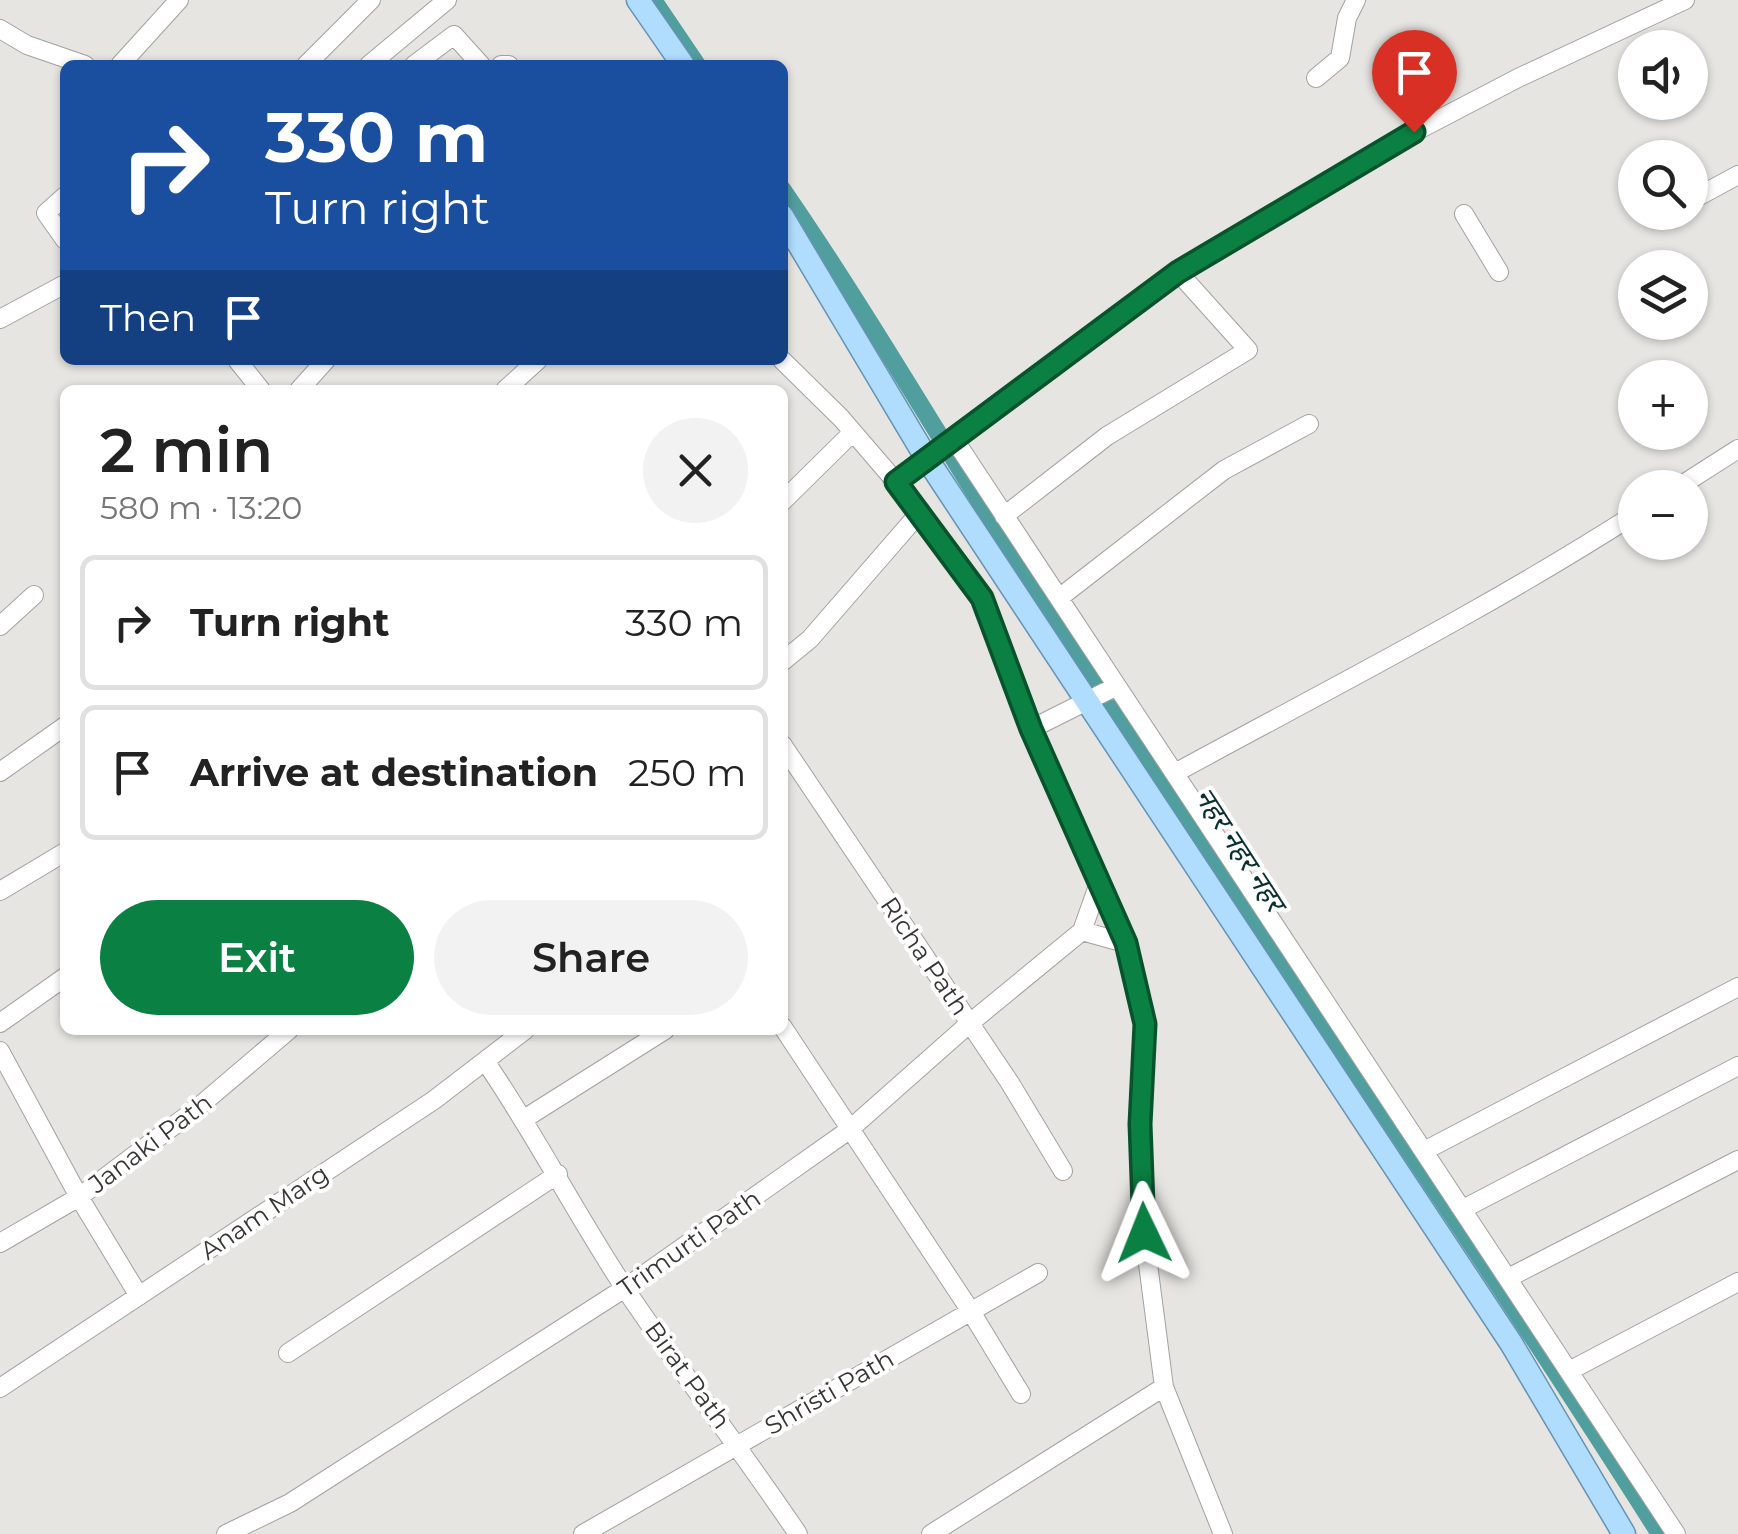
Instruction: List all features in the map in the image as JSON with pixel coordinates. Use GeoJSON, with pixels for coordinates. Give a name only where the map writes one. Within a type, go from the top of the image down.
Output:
{"type":"FeatureCollection","features":[{"type":"Feature","properties":{"kind":"main road"},"geometry":{"type":"LineString","coordinates":[[638,0],[679,60]]}},
{"type":"Feature","properties":{"kind":"main road"},"geometry":{"type":"LineString","coordinates":[[788,225],[942,448],[1086,700],[1511,1343],[1624,1534]]}},
{"type":"Feature","properties":{"kind":"street"},"geometry":{"type":"LineString","coordinates":[[125,60],[180,0]]}},
{"type":"Feature","properties":{"kind":"street"},"geometry":{"type":"LineString","coordinates":[[311,60],[371,0]]}},
{"type":"Feature","properties":{"kind":"street"},"geometry":{"type":"LineString","coordinates":[[375,60],[447,0]]}},
{"type":"Feature","properties":{"kind":"street"},"geometry":{"type":"LineString","coordinates":[[1316,78],[1340,58],[1347,18],[1356,0]]}},
{"type":"Feature","properties":{"kind":"street"},"geometry":{"type":"LineString","coordinates":[[896,482],[1178,272],[1380,150],[1518,78],[1685,0]]}},
{"type":"Feature","properties":{"kind":"street"},"geometry":{"type":"LineString","coordinates":[[0,28],[27,46],[70,60]]}},
{"type":"Feature","properties":{"kind":"street"},"geometry":{"type":"LineString","coordinates":[[421,60],[454,35],[477,60]]}},
{"type":"Feature","properties":{"kind":"street"},"geometry":{"type":"LineString","coordinates":[[1708,191],[1738,175]]}},
{"type":"Feature","properties":{"kind":"street"},"geometry":{"type":"LineString","coordinates":[[60,200],[46,213],[60,233]]}},
{"type":"Feature","properties":{"kind":"street"},"geometry":{"type":"LineString","coordinates":[[1464,214],[1499,272]]}},
{"type":"Feature","properties":{"kind":"street"},"geometry":{"type":"LineString","coordinates":[[1004,516],[1107,436],[1248,350],[1178,272]]}},
{"type":"Feature","properties":{"kind":"street"},"geometry":{"type":"LineString","coordinates":[[0,320],[60,287]]}},
{"type":"Feature","properties":{"kind":"street"},"geometry":{"type":"LineString","coordinates":[[241,365],[257,385]]}},
{"type":"Feature","properties":{"kind":"street"},"geometry":{"type":"LineString","coordinates":[[304,385],[322,365]]}},
{"type":"Feature","properties":{"kind":"street"},"geometry":{"type":"LineString","coordinates":[[510,385],[532,365]]}},
{"type":"Feature","properties":{"kind":"street"},"geometry":{"type":"LineString","coordinates":[[787,365],[896,482],[982,598],[1031,729],[1126,943],[1145,1024],[1140,1124],[1144,1233],[1164,1386],[1224,1534]]}},
{"type":"Feature","properties":{"kind":"street"},"geometry":{"type":"LineString","coordinates":[[1059,598],[1224,470],[1310,424]]}},
{"type":"Feature","properties":{"kind":"street"},"geometry":{"type":"LineString","coordinates":[[788,496],[853,432]]}},
{"type":"Feature","properties":{"kind":"street"},"geometry":{"type":"LineString","coordinates":[[942,448],[1004,516],[1676,1534]]}},
{"type":"Feature","properties":{"kind":"street"},"geometry":{"type":"LineString","coordinates":[[1704,470],[1738,448]]}},
{"type":"Feature","properties":{"kind":"street"},"geometry":{"type":"LineString","coordinates":[[788,657],[810,639],[920,512]]}},
{"type":"Feature","properties":{"kind":"street"},"geometry":{"type":"LineString","coordinates":[[1175,773],[1446,626],[1618,525]]}},
{"type":"Feature","properties":{"kind":"street"},"geometry":{"type":"LineString","coordinates":[[0,626],[34,596]]}},
{"type":"Feature","properties":{"kind":"street"},"geometry":{"type":"LineString","coordinates":[[1031,729],[1117,686]]}},
{"type":"Feature","properties":{"kind":"street"},"geometry":{"type":"LineString","coordinates":[[0,772],[60,730]]}},
{"type":"Feature","properties":{"kind":"street","name":"Richa Path"},"geometry":{"type":"LineString","coordinates":[[788,753],[970,1022],[1063,1171]]}},
{"type":"Feature","properties":{"kind":"street"},"geometry":{"type":"LineString","coordinates":[[0,891],[60,855]]}},
{"type":"Feature","properties":{"kind":"street"},"geometry":{"type":"LineString","coordinates":[[1099,884],[1082,931],[1126,943]]}},
{"type":"Feature","properties":{"kind":"street","name":"Trimurti Path"},"geometry":{"type":"LineString","coordinates":[[226,1534],[290,1503],[625,1288],[849,1130],[970,1022],[1082,931]]}},
{"type":"Feature","properties":{"kind":"street"},"geometry":{"type":"LineString","coordinates":[[0,1023],[60,981]]}},
{"type":"Feature","properties":{"kind":"street"},"geometry":{"type":"LineString","coordinates":[[1424,1151],[1738,987]]}},
{"type":"Feature","properties":{"kind":"street","name":"Janaki Path"},"geometry":{"type":"LineString","coordinates":[[0,1243],[80,1197],[196,1110],[284,1035]]}},
{"type":"Feature","properties":{"kind":"street","name":"Anam Marg"},"geometry":{"type":"LineString","coordinates":[[0,1388],[434,1100],[518,1035]]}},
{"type":"Feature","properties":{"kind":"street"},"geometry":{"type":"LineString","coordinates":[[524,1119],[657,1035]]}},
{"type":"Feature","properties":{"kind":"street"},"geometry":{"type":"LineString","coordinates":[[788,1035],[1022,1394]]}},
{"type":"Feature","properties":{"kind":"street"},"geometry":{"type":"LineString","coordinates":[[0,1051],[139,1296]]}},
{"type":"Feature","properties":{"kind":"street","name":"Birat Path"},"geometry":{"type":"LineString","coordinates":[[485,1062],[524,1119],[625,1288],[798,1534]]}},
{"type":"Feature","properties":{"kind":"street"},"geometry":{"type":"LineString","coordinates":[[1464,1210],[1738,1066]]}},
{"type":"Feature","properties":{"kind":"street"},"geometry":{"type":"LineString","coordinates":[[1508,1278],[1738,1160]]}},
{"type":"Feature","properties":{"kind":"street"},"geometry":{"type":"LineString","coordinates":[[288,1353],[558,1174]]}},
{"type":"Feature","properties":{"kind":"street"},"geometry":{"type":"LineString","coordinates":[[970,1310],[1038,1273]]}},
{"type":"Feature","properties":{"kind":"street"},"geometry":{"type":"LineString","coordinates":[[1569,1371],[1738,1282]]}},
{"type":"Feature","properties":{"kind":"street","name":"Shristi Path"},"geometry":{"type":"LineString","coordinates":[[583,1534],[970,1310]]}},
{"type":"Feature","properties":{"kind":"street"},"geometry":{"type":"LineString","coordinates":[[930,1534],[1164,1386]]}},
{"type":"Feature","properties":{"kind":"waterway","name":"नहर नहर नहर"},"geometry":{"type":"LineString","coordinates":[[653,0],[694,60]]}},
{"type":"Feature","properties":{"kind":"waterway","name":"नहर नहर नहर"},"geometry":{"type":"LineString","coordinates":[[788,198],[1063,632],[1660,1534]]}},
{"type":"Feature","properties":{"kind":"route"},"geometry":{"type":"LineString","coordinates":[[1144,1233],[1140,1124],[1145,1024],[1126,943],[1031,729],[982,598],[896,482],[1178,272],[1414,132]]}}]}
